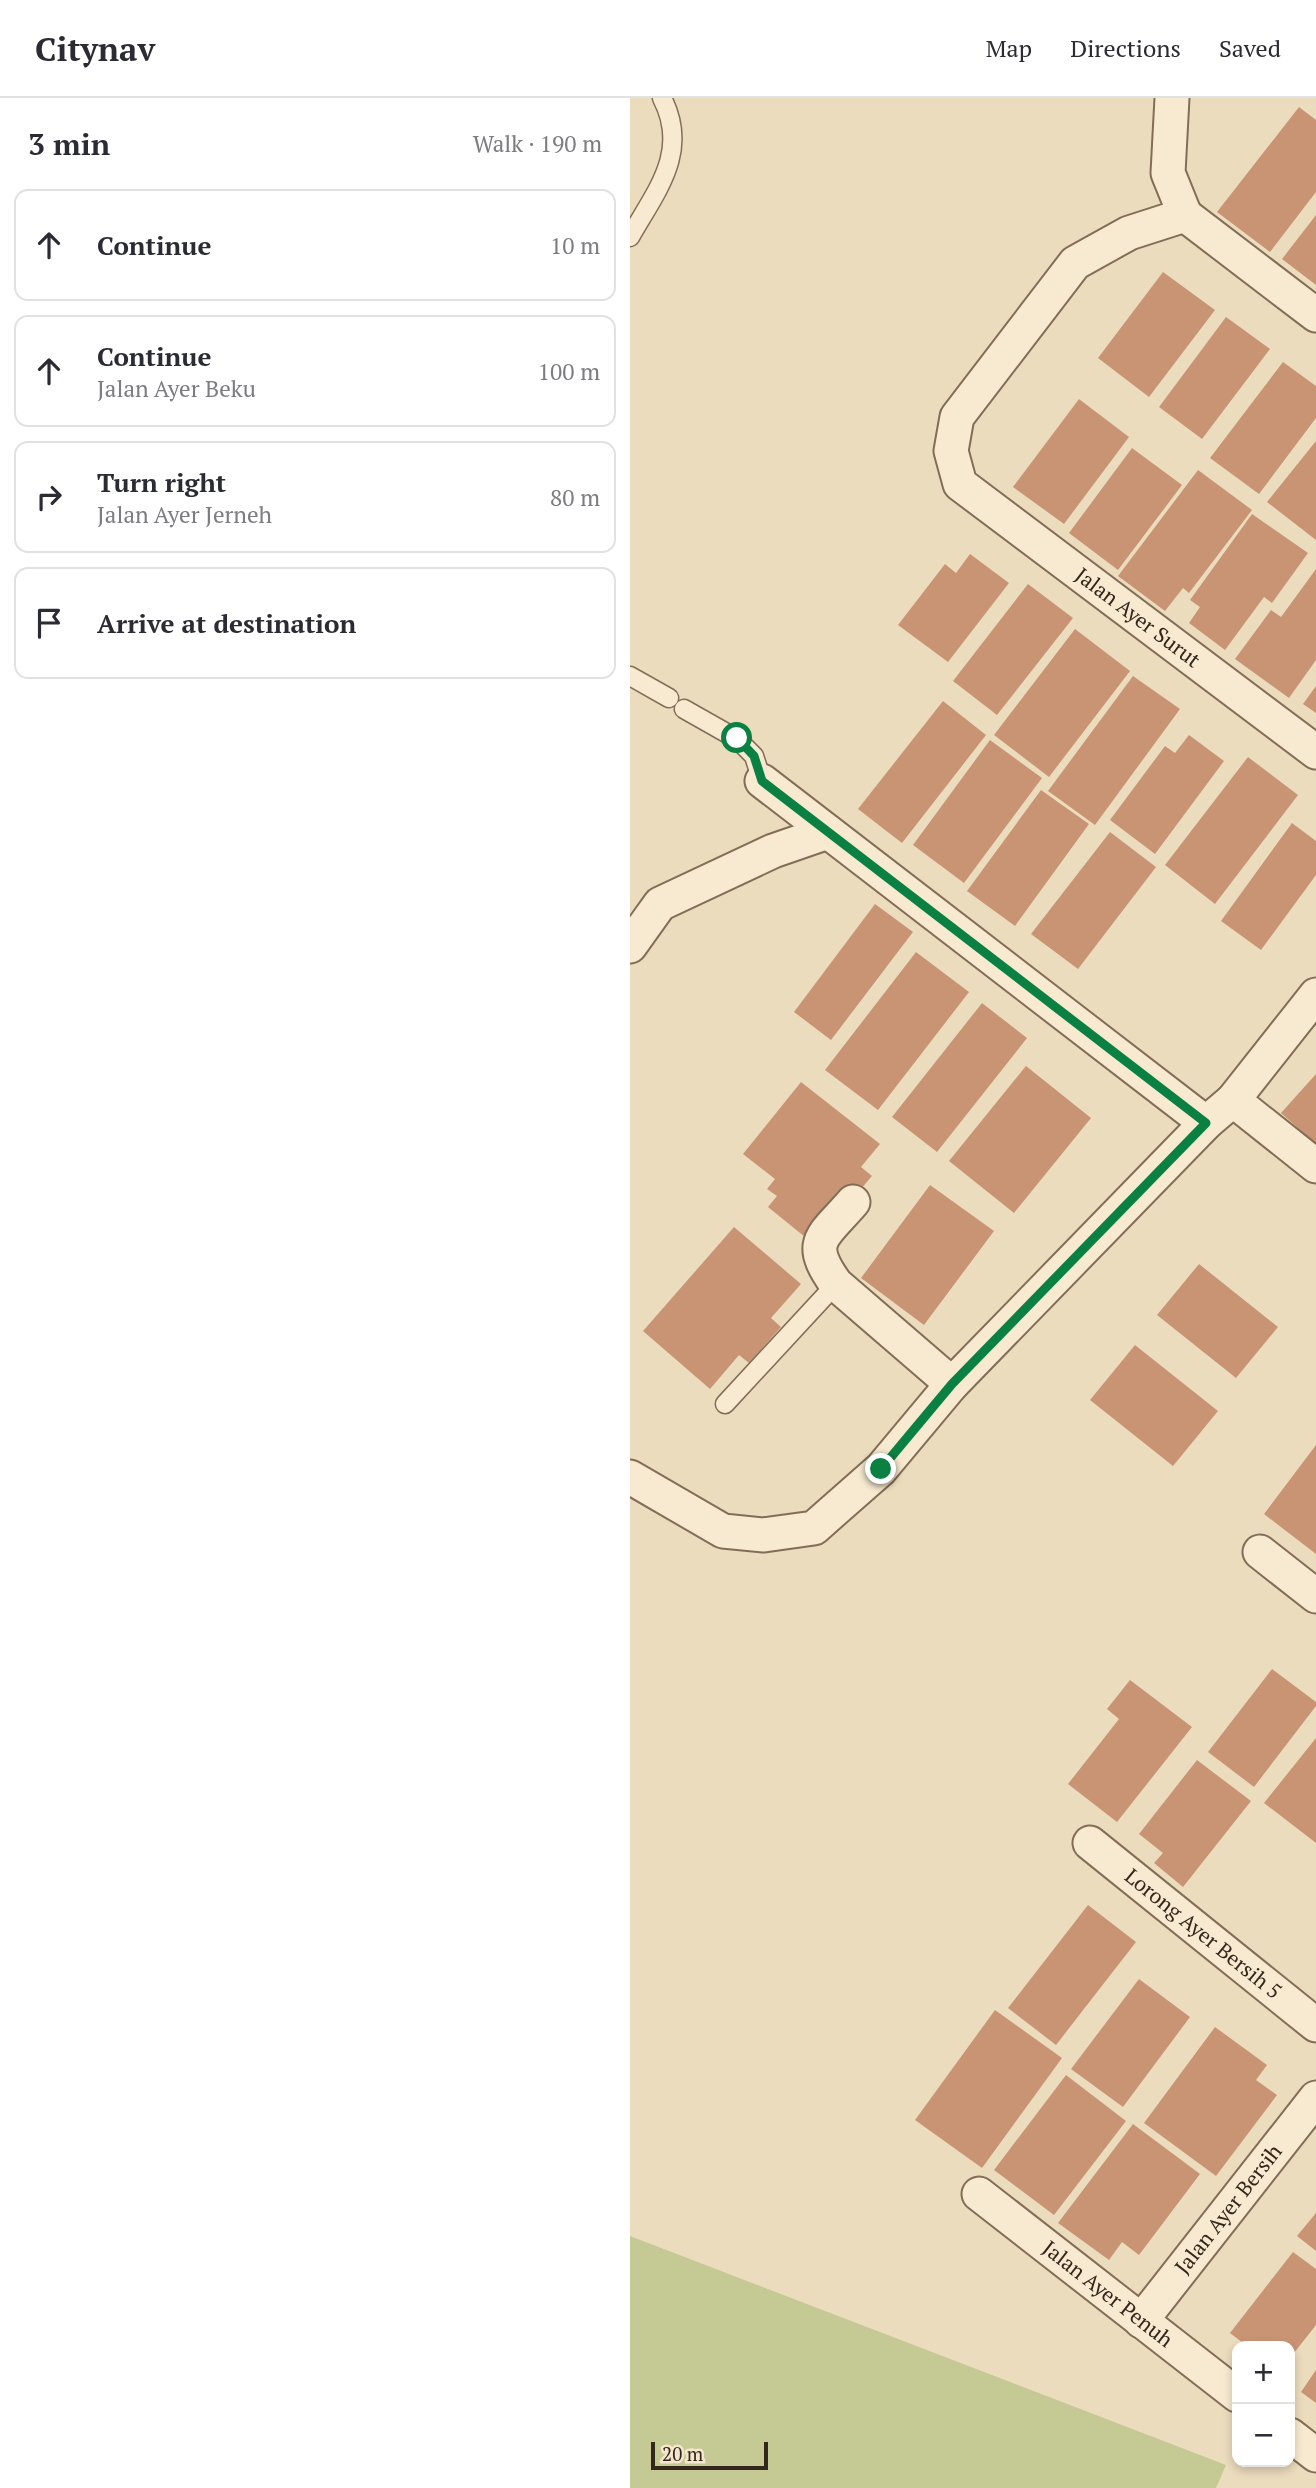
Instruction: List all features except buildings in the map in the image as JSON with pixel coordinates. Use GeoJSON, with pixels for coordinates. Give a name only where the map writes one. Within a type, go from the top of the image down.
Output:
{"type":"FeatureCollection","features":[{"type":"Feature","properties":{"kind":"street"},"geometry":{"type":"LineString","coordinates":[[1172,98],[1168,173],[1185,215],[1316,315]]}},
{"type":"Feature","properties":{"kind":"street","name":"Jalan Ayer Surut"},"geometry":{"type":"LineString","coordinates":[[1185,215],[1129,233],[1075,262],[957,417],[951,451],[960,484],[1316,752]]}},
{"type":"Feature","properties":{"kind":"street"},"geometry":{"type":"LineString","coordinates":[[762,781],[1206,1123]]}},
{"type":"Feature","properties":{"kind":"street"},"geometry":{"type":"LineString","coordinates":[[630,946],[660,904],[773,850],[828,832]]}},
{"type":"Feature","properties":{"kind":"street"},"geometry":{"type":"LineString","coordinates":[[630,1477],[723,1531],[764,1535],[814,1528],[881,1469],[952,1384],[1206,1123],[1233,1100],[1316,995]]}},
{"type":"Feature","properties":{"kind":"street"},"geometry":{"type":"LineString","coordinates":[[1233,1100],[1316,1166]]}},
{"type":"Feature","properties":{"kind":"street"},"geometry":{"type":"LineString","coordinates":[[853,1202],[820,1241],[818,1250],[822,1264],[836,1284],[952,1384]]}},
{"type":"Feature","properties":{"kind":"street"},"geometry":{"type":"LineString","coordinates":[[1260,1552],[1316,1596]]}},
{"type":"Feature","properties":{"kind":"street","name":"Lorong Ayer Bersih 5"},"geometry":{"type":"LineString","coordinates":[[1090,1843],[1316,2025]]}},
{"type":"Feature","properties":{"kind":"street","name":"Jalan Ayer Bersih"},"geometry":{"type":"LineString","coordinates":[[1141,2321],[1316,2098]]}},
{"type":"Feature","properties":{"kind":"street","name":"Jalan Ayer Penuh"},"geometry":{"type":"LineString","coordinates":[[979,2194],[1232,2391]]}},
{"type":"Feature","properties":{"kind":"street"},"geometry":{"type":"LineString","coordinates":[[1295,2439],[1316,2455]]}},
{"type":"Feature","properties":{"kind":"lane"},"geometry":{"type":"LineString","coordinates":[[630,237],[665,174],[673,152],[674,129],[662,98]]}},
{"type":"Feature","properties":{"kind":"lane"},"geometry":{"type":"LineString","coordinates":[[630,676],[669,698]]}},
{"type":"Feature","properties":{"kind":"lane"},"geometry":{"type":"LineString","coordinates":[[684,709],[737,738],[754,756],[762,781]]}},
{"type":"Feature","properties":{"kind":"lane"},"geometry":{"type":"LineString","coordinates":[[725,1404],[836,1284]]}},
{"type":"Feature","properties":{"kind":"green space"},"geometry":{"type":"Polygon","coordinates":[[[630,2236],[1226,2465],[1216,2488],[630,2488],[630,2236]]]}},
{"type":"Feature","properties":{"kind":"route"},"geometry":{"type":"LineString","coordinates":[[737,738],[754,756],[762,781],[1206,1123],[952,1384],[881,1469]]}}]}
